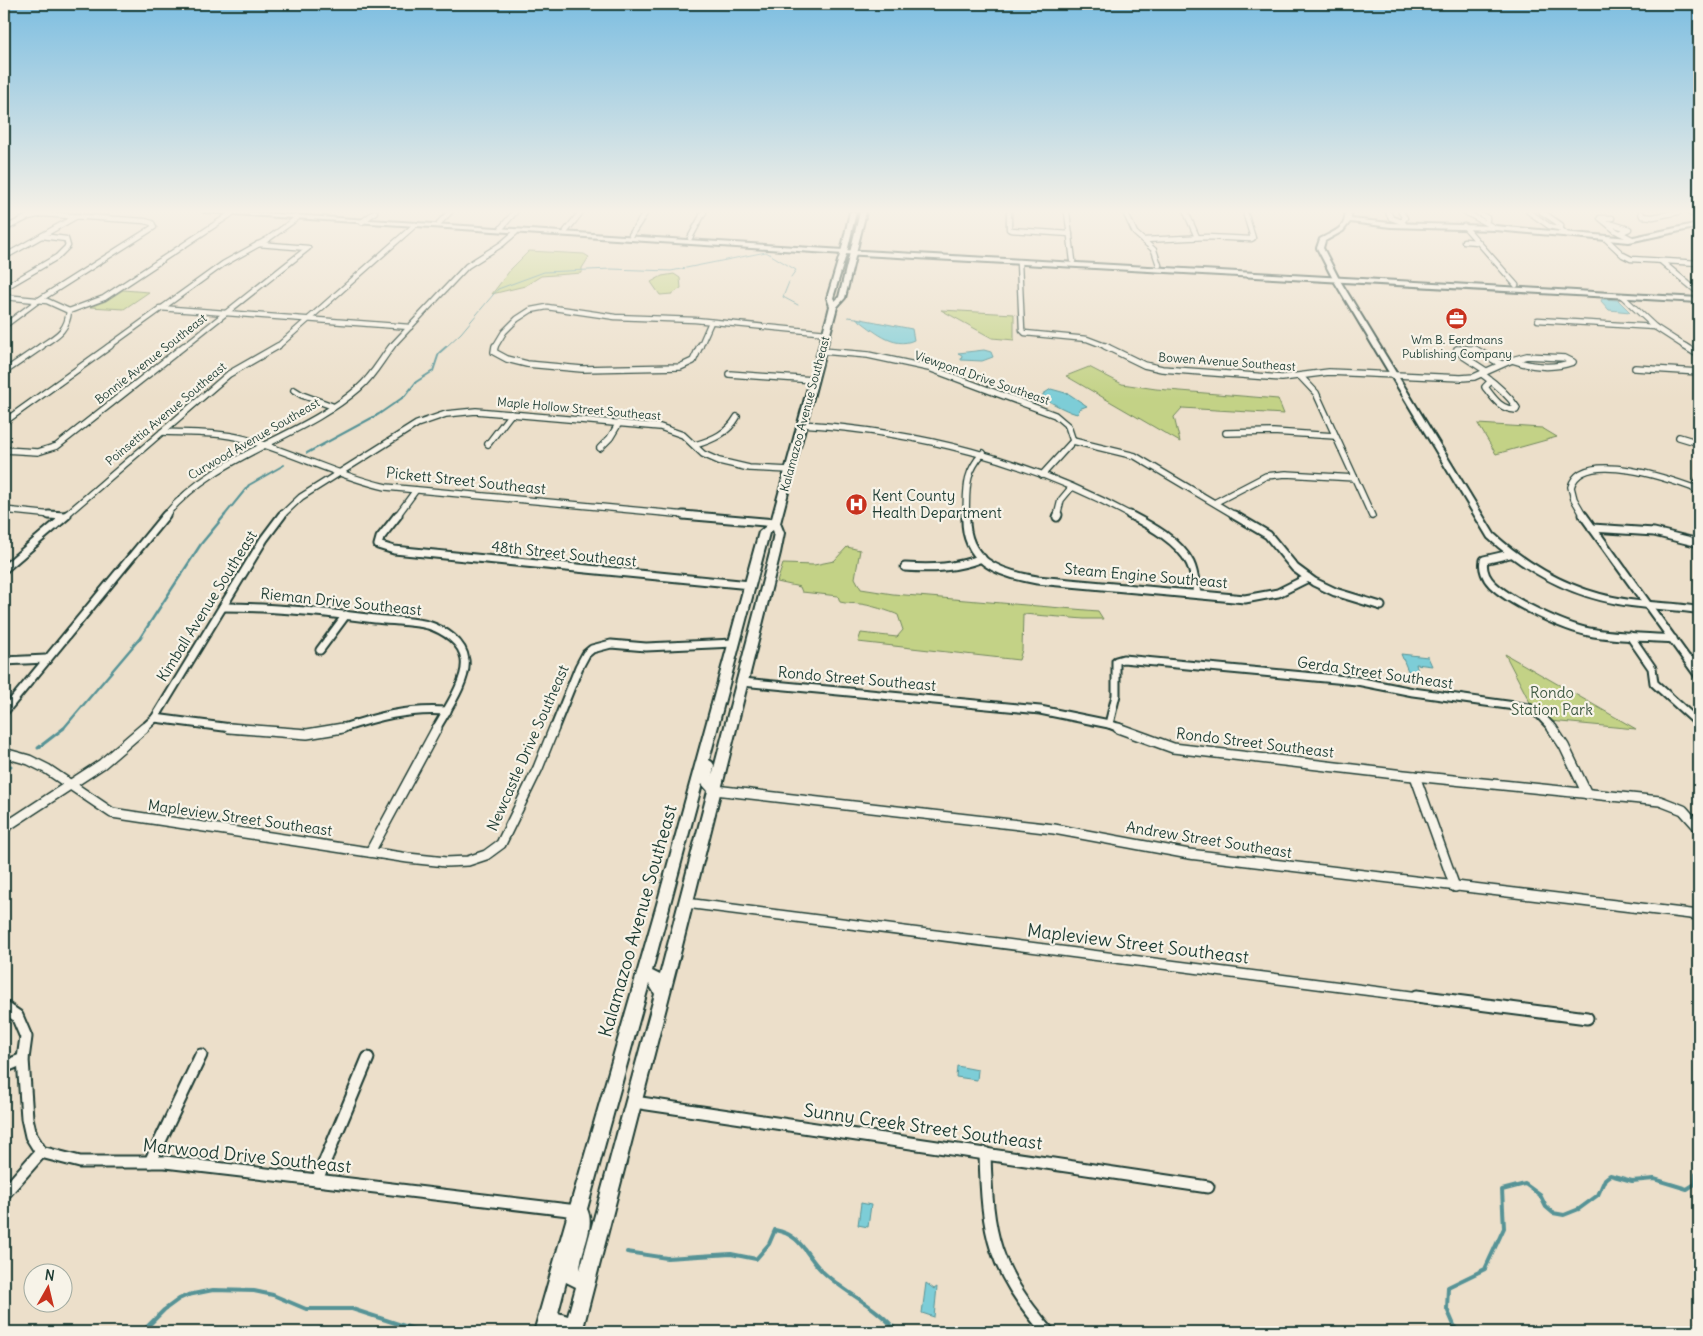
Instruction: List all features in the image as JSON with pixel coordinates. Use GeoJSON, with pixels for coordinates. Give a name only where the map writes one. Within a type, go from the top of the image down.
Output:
{"type":"FeatureCollection","features":[{"type":"Feature","properties":{"kind":"main road","name":"Kalamazoo Avenue Southeast"},"geometry":{"type":"LineString","coordinates":[[834,306],[830,298],[839,274]]}},
{"type":"Feature","properties":{"kind":"main road","name":"Kalamazoo Avenue Southeast"},"geometry":{"type":"LineString","coordinates":[[545,1326],[764,532],[775,523],[834,306],[842,298],[846,274]]}},
{"type":"Feature","properties":{"kind":"main road"},"geometry":{"type":"LineString","coordinates":[[1272,274],[1699,295]]}},
{"type":"Feature","properties":{"kind":"main road"},"geometry":{"type":"LineString","coordinates":[[1303,274],[1335,277]]}},
{"type":"Feature","properties":{"kind":"main road"},"geometry":{"type":"LineString","coordinates":[[1461,284],[1479,287],[1699,300]]}},
{"type":"Feature","properties":{"kind":"main road"},"geometry":{"type":"LineString","coordinates":[[1479,287],[1512,288],[1516,285]]}},
{"type":"Feature","properties":{"kind":"main road"},"geometry":{"type":"LineString","coordinates":[[834,287],[835,292],[843,294]]}},
{"type":"Feature","properties":{"kind":"main road"},"geometry":{"type":"LineString","coordinates":[[1622,296],[1623,293],[1634,292]]}},
{"type":"Feature","properties":{"kind":"main road"},"geometry":{"type":"LineString","coordinates":[[1689,300],[1688,297],[1699,295]]}},
{"type":"Feature","properties":{"kind":"main road","name":"Kalamazoo Avenue Southeast"},"geometry":{"type":"LineString","coordinates":[[573,1332],[716,790],[778,539],[779,532],[775,523]]}},
{"type":"Feature","properties":{"kind":"main road"},"geometry":{"type":"LineString","coordinates":[[734,643],[744,652],[736,690],[741,689]]}},
{"type":"Feature","properties":{"kind":"main road"},"geometry":{"type":"LineString","coordinates":[[713,719],[716,732],[704,776],[708,784],[716,790]]}},
{"type":"Feature","properties":{"kind":"main road"},"geometry":{"type":"LineString","coordinates":[[643,975],[655,978],[659,982],[662,994]]}},
{"type":"Feature","properties":{"kind":"main road"},"geometry":{"type":"LineString","coordinates":[[577,1211],[582,1218],[571,1265],[571,1274],[575,1278],[587,1281]]}},
{"type":"Feature","properties":{"kind":"main road"},"geometry":{"type":"LineString","coordinates":[[545,1326],[564,1324],[565,1332]]}},
{"type":"Feature","properties":{"kind":"street"},"geometry":{"type":"LineString","coordinates":[[4,288],[27,274]]}},
{"type":"Feature","properties":{"kind":"street"},"geometry":{"type":"LineString","coordinates":[[4,326],[38,300],[80,274]]}},
{"type":"Feature","properties":{"kind":"street"},"geometry":{"type":"LineString","coordinates":[[69,311],[104,298],[140,274]]}},
{"type":"Feature","properties":{"kind":"street"},"geometry":{"type":"LineString","coordinates":[[4,422],[208,274]]}},
{"type":"Feature","properties":{"kind":"street","name":"Bonnie Avenue Southeast"},"geometry":{"type":"LineString","coordinates":[[4,450],[39,452],[51,450],[275,274]]}},
{"type":"Feature","properties":{"kind":"street","name":"Poinsettia Avenue Southeast"},"geometry":{"type":"LineString","coordinates":[[4,569],[229,374],[276,348],[360,274]]}},
{"type":"Feature","properties":{"kind":"street","name":"Curwood Avenue Southeast"},"geometry":{"type":"LineString","coordinates":[[4,712],[178,500],[203,481],[353,394],[370,379],[389,350],[460,274]]}},
{"type":"Feature","properties":{"kind":"street","name":"Bowen Avenue Southeast"},"geometry":{"type":"LineString","coordinates":[[1020,274],[1022,330],[1029,335],[1092,340],[1144,365],[1162,369],[1260,377],[1301,377],[1329,372],[1461,378],[1474,377],[1501,364],[1512,360],[1527,356],[1565,358],[1573,362],[1566,365],[1540,366],[1526,365],[1512,360]]}},
{"type":"Feature","properties":{"kind":"street"},"geometry":{"type":"LineString","coordinates":[[1507,274],[1516,285]]}},
{"type":"Feature","properties":{"kind":"street"},"geometry":{"type":"LineString","coordinates":[[1676,274],[1699,295]]}},
{"type":"Feature","properties":{"kind":"street"},"geometry":{"type":"LineString","coordinates":[[1335,277],[1488,530],[1510,554],[1543,575],[1569,587],[1609,600],[1699,610]]}},
{"type":"Feature","properties":{"kind":"street"},"geometry":{"type":"LineString","coordinates":[[1622,296],[1655,327],[1699,355]]}},
{"type":"Feature","properties":{"kind":"street"},"geometry":{"type":"LineString","coordinates":[[4,297],[58,304],[69,311]]}},
{"type":"Feature","properties":{"kind":"street"},"geometry":{"type":"LineString","coordinates":[[711,322],[694,361],[680,367],[540,366],[506,360],[494,352],[494,347],[498,340],[515,319],[524,312],[539,307],[614,317],[711,322],[827,332]]}},
{"type":"Feature","properties":{"kind":"street"},"geometry":{"type":"LineString","coordinates":[[160,308],[410,327]]}},
{"type":"Feature","properties":{"kind":"street"},"geometry":{"type":"LineString","coordinates":[[4,372],[59,334],[68,323],[69,311]]}},
{"type":"Feature","properties":{"kind":"street"},"geometry":{"type":"LineString","coordinates":[[1538,320],[1655,327]]}},
{"type":"Feature","properties":{"kind":"street"},"geometry":{"type":"LineString","coordinates":[[1491,381],[1485,387],[1495,402],[1504,409],[1516,410],[1509,397],[1497,384],[1463,356],[1457,348],[1475,350],[1501,364]]}},
{"type":"Feature","properties":{"kind":"street","name":"Viewpond Drive Southeast"},"geometry":{"type":"LineString","coordinates":[[822,351],[868,355],[929,368],[1056,415],[1069,425],[1073,432],[1074,441]]}},
{"type":"Feature","properties":{"kind":"street"},"geometry":{"type":"LineString","coordinates":[[1635,368],[1699,372]]}},
{"type":"Feature","properties":{"kind":"street"},"geometry":{"type":"LineString","coordinates":[[729,374],[814,380]]}},
{"type":"Feature","properties":{"kind":"street"},"geometry":{"type":"LineString","coordinates":[[1301,377],[1316,394],[1372,516]]}},
{"type":"Feature","properties":{"kind":"street"},"geometry":{"type":"LineString","coordinates":[[294,390],[302,395],[332,406]]}},
{"type":"Feature","properties":{"kind":"street","name":"Maple Hollow Street Southeast"},"geometry":{"type":"LineString","coordinates":[[446,414],[476,411],[660,426],[683,435],[703,454],[724,463],[749,468],[790,470]]}},
{"type":"Feature","properties":{"kind":"street","name":"Kimball Avenue Southeast"},"geometry":{"type":"LineString","coordinates":[[4,828],[102,764],[155,718],[264,539],[285,510],[301,497],[410,427],[446,414]]}},
{"type":"Feature","properties":{"kind":"street"},"geometry":{"type":"LineString","coordinates":[[488,444],[511,414]]}},
{"type":"Feature","properties":{"kind":"street"},"geometry":{"type":"LineString","coordinates":[[695,445],[721,435],[730,428],[737,417]]}},
{"type":"Feature","properties":{"kind":"street"},"geometry":{"type":"LineString","coordinates":[[600,448],[610,438],[619,423]]}},
{"type":"Feature","properties":{"kind":"street"},"geometry":{"type":"LineString","coordinates":[[802,424],[875,429],[917,436],[983,453],[1042,475],[1117,507],[1175,545],[1188,560],[1193,572],[1197,594]]}},
{"type":"Feature","properties":{"kind":"street","name":"Pickett Street Southeast"},"geometry":{"type":"LineString","coordinates":[[162,432],[226,436],[264,446],[338,473],[378,485],[775,523]]}},
{"type":"Feature","properties":{"kind":"street"},"geometry":{"type":"LineString","coordinates":[[1226,433],[1273,432],[1335,436]]}},
{"type":"Feature","properties":{"kind":"street"},"geometry":{"type":"LineString","coordinates":[[1679,436],[1699,443]]}},
{"type":"Feature","properties":{"kind":"street"},"geometry":{"type":"LineString","coordinates":[[1042,475],[1074,441],[1136,456],[1268,534],[1292,564],[1308,578],[1340,593],[1381,606]]}},
{"type":"Feature","properties":{"kind":"street"},"geometry":{"type":"LineString","coordinates":[[905,567],[929,569],[954,568],[982,558],[967,538],[966,486],[970,468],[983,453]]}},
{"type":"Feature","properties":{"kind":"street"},"geometry":{"type":"LineString","coordinates":[[1699,479],[1697,489],[1642,472],[1613,469],[1589,471],[1576,478],[1571,487],[1573,499],[1592,528],[1699,676]]}},
{"type":"Feature","properties":{"kind":"street"},"geometry":{"type":"LineString","coordinates":[[1216,502],[1266,476],[1290,474],[1355,478]]}},
{"type":"Feature","properties":{"kind":"street"},"geometry":{"type":"LineString","coordinates":[[1057,517],[1061,500],[1072,488]]}},
{"type":"Feature","properties":{"kind":"street","name":"48th Street Southeast"},"geometry":{"type":"LineString","coordinates":[[416,490],[380,538],[378,545],[394,550],[750,585]]}},
{"type":"Feature","properties":{"kind":"street"},"geometry":{"type":"LineString","coordinates":[[4,510],[64,516]]}},
{"type":"Feature","properties":{"kind":"street"},"geometry":{"type":"LineString","coordinates":[[1592,528],[1654,532],[1699,543]]}},
{"type":"Feature","properties":{"kind":"street"},"geometry":{"type":"LineString","coordinates":[[1510,554],[1484,560],[1482,564],[1492,584],[1568,626],[1594,632],[1673,639]]}},
{"type":"Feature","properties":{"kind":"street","name":"Steam Engine Southeast"},"geometry":{"type":"LineString","coordinates":[[982,558],[994,567],[1022,577],[1239,598],[1262,597],[1278,593],[1308,578]]}},
{"type":"Feature","properties":{"kind":"street","name":"Rieman Drive Southeast"},"geometry":{"type":"LineString","coordinates":[[223,607],[251,606],[427,625],[445,632],[458,643],[465,658],[463,678],[370,852]]}},
{"type":"Feature","properties":{"kind":"street"},"geometry":{"type":"LineString","coordinates":[[320,650],[346,615]]}},
{"type":"Feature","properties":{"kind":"street"},"geometry":{"type":"LineString","coordinates":[[1630,636],[1652,668],[1654,683],[1697,722]]}},
{"type":"Feature","properties":{"kind":"street","name":"Newcastle Drive Southeast"},"geometry":{"type":"LineString","coordinates":[[486,856],[501,844],[508,832],[538,768],[579,667],[592,649],[614,645],[645,647],[700,642],[734,643]]}},
{"type":"Feature","properties":{"kind":"street","name":"Gerda Street Southeast"},"geometry":{"type":"LineString","coordinates":[[1109,724],[1116,695],[1116,661],[1123,658],[1358,681],[1419,693],[1529,708],[1539,713],[1558,737],[1588,794]]}},
{"type":"Feature","properties":{"kind":"street"},"geometry":{"type":"LineString","coordinates":[[4,661],[46,659]]}},
{"type":"Feature","properties":{"kind":"street"},"geometry":{"type":"LineString","coordinates":[[1689,660],[1699,662]]}},
{"type":"Feature","properties":{"kind":"street","name":"Rondo Street Southeast"},"geometry":{"type":"LineString","coordinates":[[741,689],[1040,710],[1109,724],[1172,748],[1415,776],[1660,801],[1676,805],[1687,812],[1699,828]]}},
{"type":"Feature","properties":{"kind":"street"},"geometry":{"type":"LineString","coordinates":[[155,718],[256,731],[307,734],[336,730],[378,716],[422,709],[447,711]]}},
{"type":"Feature","properties":{"kind":"street","name":"Mapleview Street Southeast"},"geometry":{"type":"LineString","coordinates":[[4,753],[29,760],[47,769],[69,786],[112,813],[446,862],[468,861],[486,856]]}},
{"type":"Feature","properties":{"kind":"street"},"geometry":{"type":"LineString","coordinates":[[1415,776],[1455,887]]}},
{"type":"Feature","properties":{"kind":"street","name":"Andrew Street Southeast"},"geometry":{"type":"LineString","coordinates":[[716,790],[1088,833],[1156,849],[1455,887],[1699,915]]}},
{"type":"Feature","properties":{"kind":"street","name":"Mapleview Street Southeast"},"geometry":{"type":"LineString","coordinates":[[686,903],[1587,1018]]}},
{"type":"Feature","properties":{"kind":"street"},"geometry":{"type":"LineString","coordinates":[[4,1007],[17,1016],[26,1038],[24,1059],[27,1118],[31,1136],[41,1152],[4,1194]]}},
{"type":"Feature","properties":{"kind":"street"},"geometry":{"type":"LineString","coordinates":[[150,1162],[201,1056]]}},
{"type":"Feature","properties":{"kind":"street"},"geometry":{"type":"LineString","coordinates":[[317,1180],[368,1058]]}},
{"type":"Feature","properties":{"kind":"street"},"geometry":{"type":"LineString","coordinates":[[4,1067],[24,1059]]}},
{"type":"Feature","properties":{"kind":"street","name":"Sunny Creek Street Southeast"},"geometry":{"type":"LineString","coordinates":[[634,1102],[1208,1187]]}},
{"type":"Feature","properties":{"kind":"street","name":"Marwood Drive Southeast"},"geometry":{"type":"LineString","coordinates":[[41,1152],[80,1162],[165,1162],[577,1211]]}},
{"type":"Feature","properties":{"kind":"street"},"geometry":{"type":"LineString","coordinates":[[985,1153],[985,1202],[996,1257],[1016,1293],[1048,1332]]}},
{"type":"Feature","properties":{"kind":"green space"},"geometry":{"type":"Polygon","coordinates":[[[507,274],[564,274],[541,276],[525,286],[492,294],[507,274]]]}},
{"type":"Feature","properties":{"kind":"green space"},"geometry":{"type":"Polygon","coordinates":[[[675,274],[680,278],[681,288],[672,294],[660,295],[651,282],[662,276],[675,274]]]}},
{"type":"Feature","properties":{"kind":"green space"},"geometry":{"type":"Polygon","coordinates":[[[123,290],[149,292],[124,309],[90,307],[106,301],[123,290]]]}},
{"type":"Feature","properties":{"kind":"green space"},"geometry":{"type":"Polygon","coordinates":[[[941,310],[1014,314],[1014,340],[992,338],[941,310]]]}},
{"type":"Feature","properties":{"kind":"green space"},"geometry":{"type":"Polygon","coordinates":[[[1089,367],[1122,384],[1156,389],[1278,399],[1284,414],[1182,408],[1174,417],[1180,442],[1066,376],[1089,367]]]}},
{"type":"Feature","properties":{"kind":"green space"},"geometry":{"type":"Polygon","coordinates":[[[1478,424],[1542,428],[1557,437],[1496,454],[1478,424]]]}},
{"type":"Feature","properties":{"kind":"green space"},"geometry":{"type":"Polygon","coordinates":[[[847,547],[860,550],[855,578],[861,589],[893,594],[1098,611],[1103,619],[1023,614],[1022,650],[1019,660],[858,642],[861,633],[897,637],[903,630],[898,615],[868,605],[840,602],[838,596],[802,592],[800,587],[777,582],[783,564],[814,565],[834,561],[847,547]]]}},
{"type":"Feature","properties":{"kind":"green space","name":"Rondo Station Park"},"geometry":{"type":"Polygon","coordinates":[[[1505,654],[1636,729],[1539,720],[1505,654]]]}},
{"type":"Feature","properties":{"kind":"water"},"geometry":{"type":"Polygon","coordinates":[[[1602,299],[1618,300],[1630,312],[1609,310],[1601,301],[1602,299]]]}},
{"type":"Feature","properties":{"kind":"water"},"geometry":{"type":"Polygon","coordinates":[[[856,318],[912,329],[914,340],[906,342],[891,341],[876,333],[856,318]]]}},
{"type":"Feature","properties":{"kind":"water"},"geometry":{"type":"Polygon","coordinates":[[[984,350],[991,352],[993,357],[982,361],[961,360],[962,355],[958,353],[984,350]]]}},
{"type":"Feature","properties":{"kind":"water"},"geometry":{"type":"Polygon","coordinates":[[[1051,389],[1069,394],[1087,406],[1079,409],[1078,414],[1066,410],[1043,398],[1043,394],[1051,389]]]}},
{"type":"Feature","properties":{"kind":"water"},"geometry":{"type":"Polygon","coordinates":[[[1401,654],[1428,657],[1432,666],[1416,664],[1418,672],[1408,671],[1401,654]]]}},
{"type":"Feature","properties":{"kind":"water"},"geometry":{"type":"Polygon","coordinates":[[[957,1066],[978,1070],[977,1080],[956,1077],[957,1066]]]}},
{"type":"Feature","properties":{"kind":"water"},"geometry":{"type":"Polygon","coordinates":[[[861,1203],[871,1205],[868,1227],[858,1225],[861,1203]]]}},
{"type":"Feature","properties":{"kind":"water"},"geometry":{"type":"Polygon","coordinates":[[[926,1283],[934,1289],[937,1287],[934,1317],[922,1313],[926,1283]]]}},
{"type":"Feature","properties":{"kind":"waterway"},"geometry":{"type":"LineString","coordinates":[[446,347],[461,333],[498,289],[538,274]]}},
{"type":"Feature","properties":{"kind":"waterway"},"geometry":{"type":"LineString","coordinates":[[789,282],[783,297],[798,305]]}},
{"type":"Feature","properties":{"kind":"waterway"},"geometry":{"type":"LineString","coordinates":[[848,317],[856,318]]}},
{"type":"Feature","properties":{"kind":"waterway"},"geometry":{"type":"LineString","coordinates":[[307,453],[379,414],[405,396],[416,382],[433,371],[439,353],[447,346]]}},
{"type":"Feature","properties":{"kind":"waterway"},"geometry":{"type":"LineString","coordinates":[[224,516],[249,485],[284,465]]}},
{"type":"Feature","properties":{"kind":"waterway"},"geometry":{"type":"LineString","coordinates":[[64,728],[140,638],[201,544],[225,515]]}},
{"type":"Feature","properties":{"kind":"waterway"},"geometry":{"type":"LineString","coordinates":[[38,748],[64,728]]}},
{"type":"Feature","properties":{"kind":"waterway"},"geometry":{"type":"LineString","coordinates":[[4,770],[11,766]]}},
{"type":"Feature","properties":{"kind":"waterway"},"geometry":{"type":"LineString","coordinates":[[1457,1332],[1447,1309],[1448,1287],[1485,1269],[1504,1228],[1502,1190],[1525,1184],[1540,1195],[1546,1207],[1553,1213],[1564,1215],[1579,1209],[1598,1195],[1605,1179],[1610,1175],[1632,1181],[1654,1179],[1687,1189],[1695,1184],[1696,1174],[1699,1173]]}},
{"type":"Feature","properties":{"kind":"waterway"},"geometry":{"type":"LineString","coordinates":[[627,1252],[667,1258],[731,1254],[756,1259],[769,1244],[775,1230],[784,1232],[796,1240],[829,1277],[880,1314],[897,1332]]}},
{"type":"Feature","properties":{"kind":"waterway"},"geometry":{"type":"LineString","coordinates":[[142,1332],[164,1310],[179,1299],[188,1295],[213,1290],[254,1291],[273,1295],[306,1309],[352,1309],[423,1332]]}},
{"type":"Feature","properties":{"kind":"place","name":"Wm B. Eerdmans Publishing Company"},"geometry":{"type":"Point","coordinates":[1457,319]}},
{"type":"Feature","properties":{"kind":"place","name":"Kent County Health Department"},"geometry":{"type":"Point","coordinates":[856,505]}}]}
